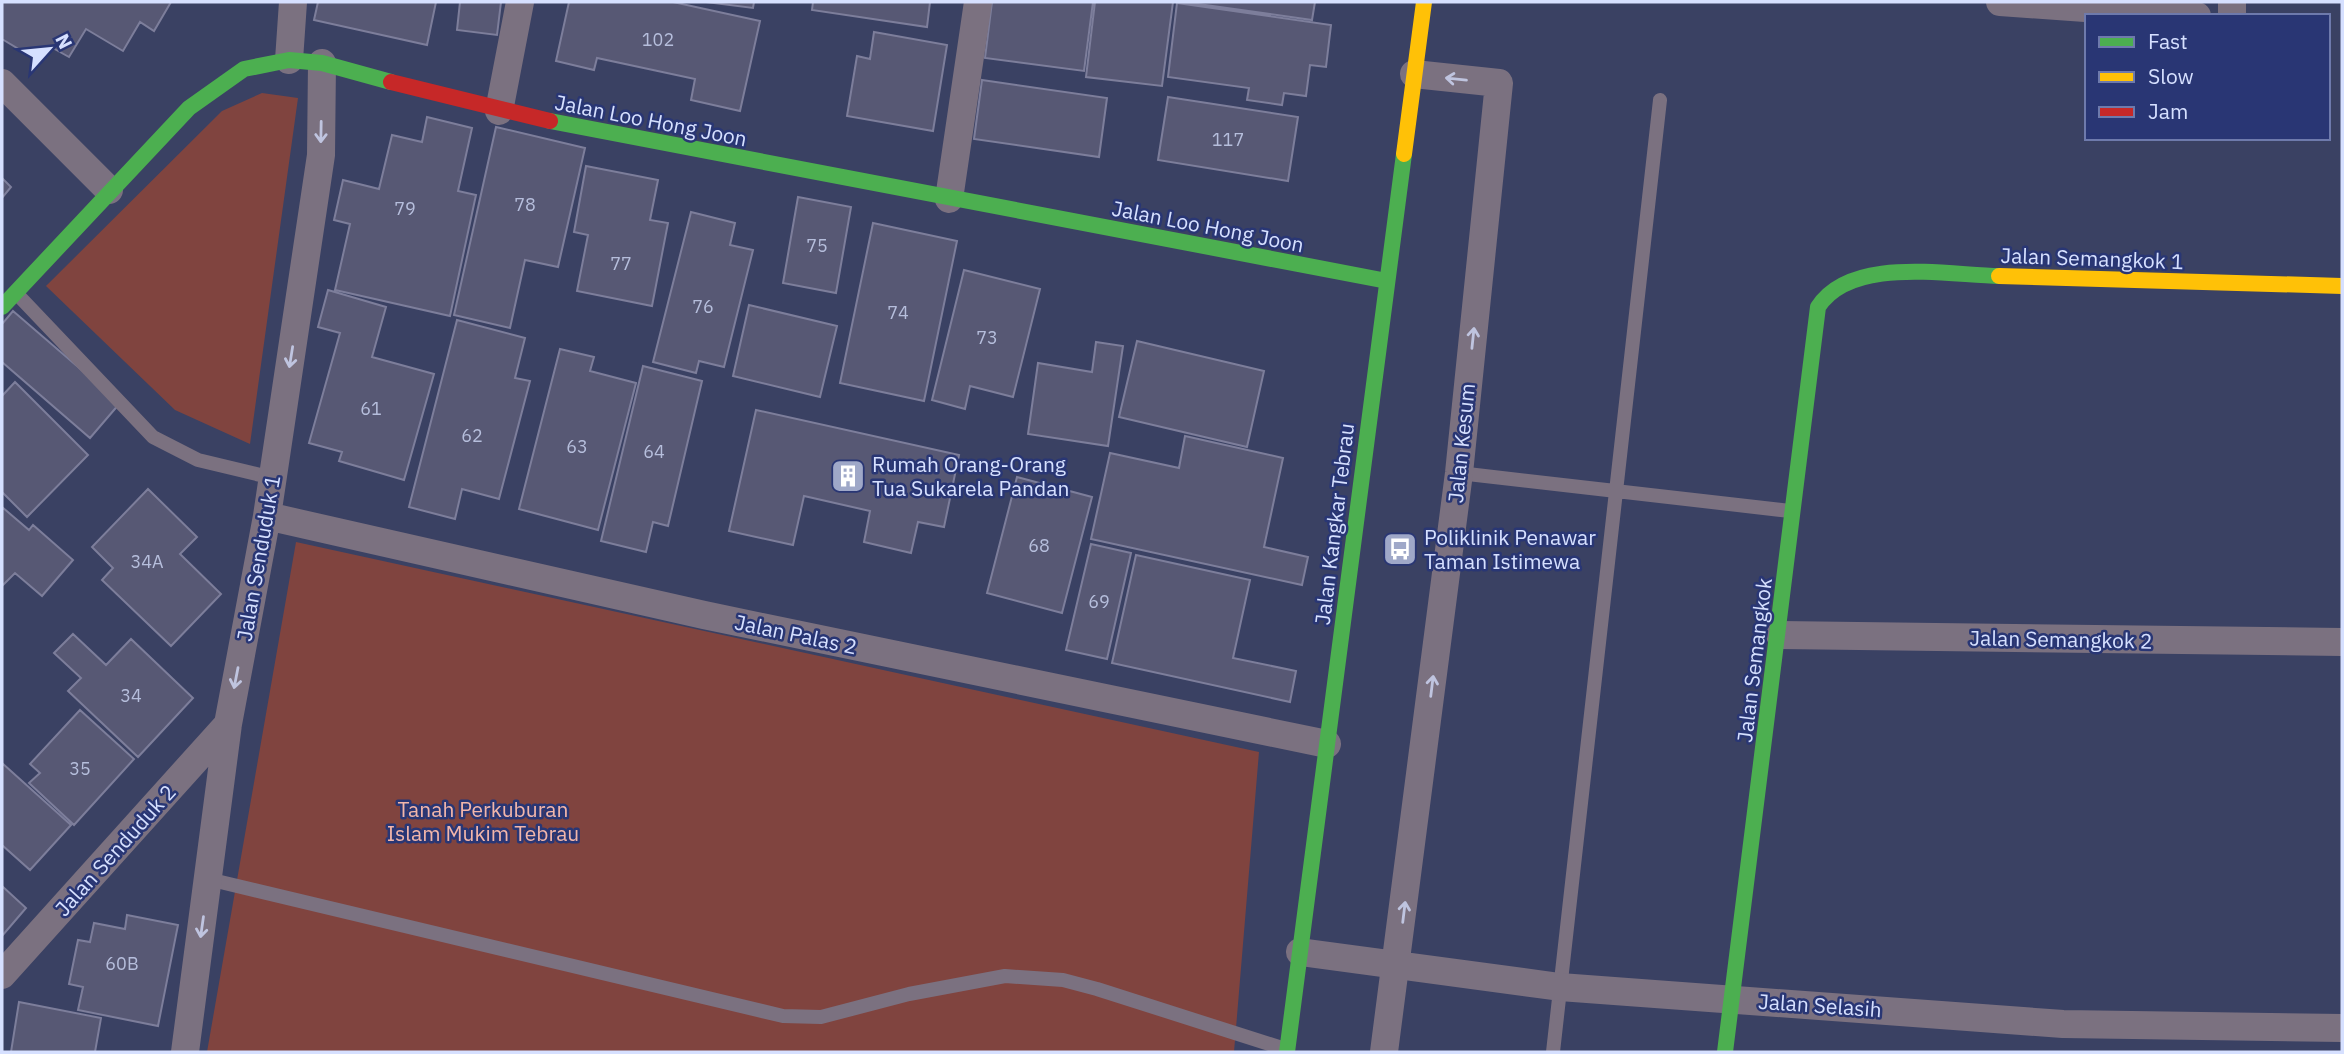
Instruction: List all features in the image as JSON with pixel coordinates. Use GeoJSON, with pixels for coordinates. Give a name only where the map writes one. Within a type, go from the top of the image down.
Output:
{"type":"FeatureCollection","features":[{"type":"Feature","properties":{"kind":"street"},"geometry":{"type":"LineString","coordinates":[[289,60],[293,2]]}},
{"type":"Feature","properties":{"kind":"street"},"geometry":{"type":"LineString","coordinates":[[499,111],[520,2]]}},
{"type":"Feature","properties":{"kind":"street"},"geometry":{"type":"LineString","coordinates":[[949,199],[978,2]]}},
{"type":"Feature","properties":{"kind":"street","name":"Jalan Kangkar Tebrau"},"geometry":{"type":"LineString","coordinates":[[1287,1051],[1424,2]]}},
{"type":"Feature","properties":{"kind":"street"},"geometry":{"type":"LineString","coordinates":[[2000,2],[2169,14]]}},
{"type":"Feature","properties":{"kind":"street","name":"Jalan Loo Hong Joon"},"geometry":{"type":"LineString","coordinates":[[2,307],[108,190],[188,108],[244,69],[289,60],[322,63],[499,111],[1387,281]]}},
{"type":"Feature","properties":{"kind":"street","name":"Jalan Senduduk 1"},"geometry":{"type":"LineString","coordinates":[[185,1052],[228,724],[267,516],[321,155],[322,63]]}},
{"type":"Feature","properties":{"kind":"street","name":"Jalan Kesum"},"geometry":{"type":"LineString","coordinates":[[1384,1052],[1459,473],[1499,83],[1414,74]]}},
{"type":"Feature","properties":{"kind":"street"},"geometry":{"type":"LineString","coordinates":[[2,83],[108,190]]}},
{"type":"Feature","properties":{"kind":"street","name":"Jalan Semangkok 1"},"geometry":{"type":"LineString","coordinates":[[1842,282],[1866,274],[1888,273],[2342,286]]}},
{"type":"Feature","properties":{"kind":"street","name":"Jalan Semangkok"},"geometry":{"type":"LineString","coordinates":[[1725,1052],[1780,635],[1792,511],[1818,307],[1823,298],[1842,282]]}},
{"type":"Feature","properties":{"kind":"street","name":"Jalan Palas 2"},"geometry":{"type":"LineString","coordinates":[[267,516],[704,615],[1327,744]]}},
{"type":"Feature","properties":{"kind":"street","name":"Jalan Semangkok 2"},"geometry":{"type":"LineString","coordinates":[[1780,635],[2342,642]]}},
{"type":"Feature","properties":{"kind":"street","name":"Jalan Senduduk 2"},"geometry":{"type":"LineString","coordinates":[[2,975],[228,724]]}},
{"type":"Feature","properties":{"kind":"street","name":"Jalan Selasih"},"geometry":{"type":"LineString","coordinates":[[1300,952],[1560,987],[2063,1024],[2342,1028]]}},
{"type":"Feature","properties":{"kind":"lane"},"geometry":{"type":"LineString","coordinates":[[1553,1052],[1660,100]]}},
{"type":"Feature","properties":{"kind":"lane"},"geometry":{"type":"LineString","coordinates":[[16,293],[153,437],[198,460],[273,478]]}},
{"type":"Feature","properties":{"kind":"lane"},"geometry":{"type":"LineString","coordinates":[[1459,473],[1792,511]]}},
{"type":"Feature","properties":{"kind":"lane"},"geometry":{"type":"LineString","coordinates":[[208,879],[783,1016],[821,1017],[909,994],[1005,976],[1063,980],[1287,1051]]}},
{"type":"Feature","properties":{"kind":"green space"},"geometry":{"type":"Polygon","coordinates":[[[262,93],[298,98],[250,444],[175,410],[46,286],[222,111],[262,93]]]}},
{"type":"Feature","properties":{"kind":"green space","name":"Tanah Perkuburan Islam Mukim Tebrau"},"geometry":{"type":"Polygon","coordinates":[[[296,542],[1259,752],[1234,1052],[207,1052],[296,542]]]}},
{"type":"Feature","properties":{"kind":"building"},"geometry":{"type":"Polygon","coordinates":[[[2,2],[171,2],[154,31],[140,22],[123,51],[86,29],[69,57],[51,47],[46,55],[36,50],[32,57],[2,39],[2,2]]]}},
{"type":"Feature","properties":{"kind":"building"},"geometry":{"type":"Polygon","coordinates":[[[318,2],[436,2],[427,45],[314,20],[318,2]]]}},
{"type":"Feature","properties":{"kind":"building"},"geometry":{"type":"Polygon","coordinates":[[[460,2],[501,2],[497,35],[457,30],[460,2]]]}},
{"type":"Feature","properties":{"kind":"building"},"geometry":{"type":"Polygon","coordinates":[[[569,2],[673,2],[760,21],[740,111],[691,100],[695,79],[597,58],[594,70],[556,61],[569,2]]]}},
{"type":"Feature","properties":{"kind":"building"},"geometry":{"type":"Polygon","coordinates":[[[706,2],[754,2],[753,8],[706,2]]]}},
{"type":"Feature","properties":{"kind":"building"},"geometry":{"type":"Polygon","coordinates":[[[813,2],[930,2],[927,27],[812,10],[813,2]]]}},
{"type":"Feature","properties":{"kind":"building"},"geometry":{"type":"Polygon","coordinates":[[[992,2],[1093,2],[1084,71],[985,58],[992,2]]]}},
{"type":"Feature","properties":{"kind":"building"},"geometry":{"type":"Polygon","coordinates":[[[1095,2],[1173,2],[1162,86],[1086,77],[1095,2]]]}},
{"type":"Feature","properties":{"kind":"building"},"geometry":{"type":"Polygon","coordinates":[[[1184,2],[1315,2],[1312,20],[1184,2]]]}},
{"type":"Feature","properties":{"kind":"building"},"geometry":{"type":"Polygon","coordinates":[[[1177,3],[1331,25],[1326,67],[1310,65],[1306,96],[1284,93],[1282,105],[1247,100],[1249,88],[1168,77],[1177,3]]]}},
{"type":"Feature","properties":{"kind":"building"},"geometry":{"type":"Polygon","coordinates":[[[874,32],[947,45],[933,131],[847,116],[857,56],[870,59],[874,32]]]}},
{"type":"Feature","properties":{"kind":"building"},"geometry":{"type":"Polygon","coordinates":[[[982,80],[1107,98],[1099,157],[974,139],[982,80]]]}},
{"type":"Feature","properties":{"kind":"building"},"geometry":{"type":"Polygon","coordinates":[[[1168,97],[1298,117],[1288,181],[1158,160],[1168,97]]]}},
{"type":"Feature","properties":{"kind":"building"},"geometry":{"type":"Polygon","coordinates":[[[427,117],[472,128],[458,191],[476,195],[450,316],[335,290],[350,224],[334,220],[343,180],[379,189],[392,135],[422,142],[427,117]]]}},
{"type":"Feature","properties":{"kind":"building"},"geometry":{"type":"Polygon","coordinates":[[[496,127],[585,148],[558,267],[525,260],[510,328],[454,315],[496,127]]]}},
{"type":"Feature","properties":{"kind":"building"},"geometry":{"type":"Polygon","coordinates":[[[586,166],[658,180],[650,220],[668,223],[652,306],[577,291],[588,235],[574,232],[586,166]]]}},
{"type":"Feature","properties":{"kind":"building"},"geometry":{"type":"Polygon","coordinates":[[[2,178],[11,187],[2,198],[2,178]]]}},
{"type":"Feature","properties":{"kind":"building"},"geometry":{"type":"Polygon","coordinates":[[[798,197],[851,207],[836,293],[783,283],[798,197]]]}},
{"type":"Feature","properties":{"kind":"building"},"geometry":{"type":"Polygon","coordinates":[[[691,212],[735,223],[730,245],[753,250],[724,367],[699,361],[696,373],[653,362],[691,212]]]}},
{"type":"Feature","properties":{"kind":"building"},"geometry":{"type":"Polygon","coordinates":[[[873,223],[957,241],[924,401],[840,383],[873,223]]]}},
{"type":"Feature","properties":{"kind":"building"},"geometry":{"type":"Polygon","coordinates":[[[964,270],[1040,289],[1013,397],[970,386],[965,409],[932,400],[964,270]]]}},
{"type":"Feature","properties":{"kind":"building"},"geometry":{"type":"Polygon","coordinates":[[[328,290],[386,307],[372,357],[434,374],[404,480],[339,461],[342,452],[309,443],[340,333],[318,327],[328,290]]]}},
{"type":"Feature","properties":{"kind":"building"},"geometry":{"type":"Polygon","coordinates":[[[749,305],[837,326],[820,397],[733,376],[749,305]]]}},
{"type":"Feature","properties":{"kind":"building"},"geometry":{"type":"Polygon","coordinates":[[[13,311],[120,403],[90,438],[2,362],[2,324],[13,311]]]}},
{"type":"Feature","properties":{"kind":"building"},"geometry":{"type":"Polygon","coordinates":[[[457,320],[525,338],[515,378],[530,381],[499,499],[462,489],[455,519],[409,507],[457,320]]]}},
{"type":"Feature","properties":{"kind":"building"},"geometry":{"type":"Polygon","coordinates":[[[1137,341],[1264,371],[1247,447],[1119,417],[1137,341]]]}},
{"type":"Feature","properties":{"kind":"building"},"geometry":{"type":"Polygon","coordinates":[[[1096,342],[1123,346],[1108,446],[1028,434],[1038,363],[1092,372],[1096,342]]]}},
{"type":"Feature","properties":{"kind":"building"},"geometry":{"type":"Polygon","coordinates":[[[560,349],[594,357],[590,371],[636,383],[598,530],[519,509],[560,349]]]}},
{"type":"Feature","properties":{"kind":"building"},"geometry":{"type":"Polygon","coordinates":[[[643,366],[702,381],[668,526],[653,522],[646,552],[601,541],[643,366]]]}},
{"type":"Feature","properties":{"kind":"building"},"geometry":{"type":"Polygon","coordinates":[[[15,382],[88,455],[27,517],[2,492],[2,396],[15,382]]]}},
{"type":"Feature","properties":{"kind":"building","name":"Rumah Orang-Orang Tua Sukarela Pandan"},"geometry":{"type":"Polygon","coordinates":[[[756,410],[959,455],[944,527],[918,522],[911,553],[864,542],[870,511],[804,496],[793,545],[729,531],[756,410]]]}},
{"type":"Feature","properties":{"kind":"building"},"geometry":{"type":"Polygon","coordinates":[[[1185,436],[1283,458],[1264,547],[1308,557],[1302,585],[1091,539],[1110,453],[1179,468],[1185,436]]]}},
{"type":"Feature","properties":{"kind":"building"},"geometry":{"type":"Polygon","coordinates":[[[1017,477],[1092,497],[1062,613],[987,593],[1017,477]]]}},
{"type":"Feature","properties":{"kind":"building"},"geometry":{"type":"Polygon","coordinates":[[[148,489],[197,537],[180,554],[221,594],[171,646],[102,580],[113,568],[92,547],[148,489]]]}},
{"type":"Feature","properties":{"kind":"building"},"geometry":{"type":"Polygon","coordinates":[[[2,507],[29,530],[33,525],[73,560],[42,596],[15,573],[2,586],[2,507]]]}},
{"type":"Feature","properties":{"kind":"building"},"geometry":{"type":"Polygon","coordinates":[[[1091,544],[1131,553],[1107,659],[1066,650],[1091,544]]]}},
{"type":"Feature","properties":{"kind":"building"},"geometry":{"type":"Polygon","coordinates":[[[1136,555],[1250,580],[1233,658],[1296,671],[1290,702],[1112,663],[1136,555]]]}},
{"type":"Feature","properties":{"kind":"building"},"geometry":{"type":"Polygon","coordinates":[[[73,634],[106,665],[131,639],[193,698],[138,757],[68,691],[81,678],[54,653],[73,634]]]}},
{"type":"Feature","properties":{"kind":"building"},"geometry":{"type":"Polygon","coordinates":[[[80,710],[134,759],[74,825],[29,783],[40,773],[30,764],[80,710]]]}},
{"type":"Feature","properties":{"kind":"building"},"geometry":{"type":"Polygon","coordinates":[[[2,763],[71,825],[30,870],[2,845],[2,763]]]}},
{"type":"Feature","properties":{"kind":"building"},"geometry":{"type":"Polygon","coordinates":[[[2,886],[26,908],[2,936],[2,886]]]}},
{"type":"Feature","properties":{"kind":"building"},"geometry":{"type":"Polygon","coordinates":[[[127,915],[178,925],[158,1026],[78,1010],[83,987],[69,984],[78,940],[90,942],[94,923],[125,929],[127,915]]]}},
{"type":"Feature","properties":{"kind":"building"},"geometry":{"type":"Polygon","coordinates":[[[19,1002],[101,1018],[95,1052],[11,1052],[19,1002]]]}},
{"type":"Feature","properties":{"kind":"traffic: fast"},"geometry":{"type":"LineString","coordinates":[[2,307],[189,108],[244,69],[289,60],[322,63],[391,82]]}},
{"type":"Feature","properties":{"kind":"traffic: fast"},"geometry":{"type":"LineString","coordinates":[[550,121],[1387,281]]}},
{"type":"Feature","properties":{"kind":"traffic: fast"},"geometry":{"type":"LineString","coordinates":[[1287,1052],[1404,154]]}},
{"type":"Feature","properties":{"kind":"traffic: fast"},"geometry":{"type":"LineString","coordinates":[[1725,1052],[1818,307],[1833,291],[1853,280],[1876,275],[1927,272],[1999,276]]}},
{"type":"Feature","properties":{"kind":"traffic: slow"},"geometry":{"type":"LineString","coordinates":[[1404,154],[1424,2]]}},
{"type":"Feature","properties":{"kind":"traffic: slow"},"geometry":{"type":"LineString","coordinates":[[1999,276],[2342,286]]}},
{"type":"Feature","properties":{"kind":"traffic: jam"},"geometry":{"type":"LineString","coordinates":[[391,82],[550,121]]}},
{"type":"Feature","properties":{"kind":"place","name":"Rumah Orang-Orang Tua Sukarela Pandan"},"geometry":{"type":"Point","coordinates":[848,476]}},
{"type":"Feature","properties":{"kind":"place","name":"Poliklinik Penawar Taman Istimewa"},"geometry":{"type":"Point","coordinates":[1400,549]}}]}
